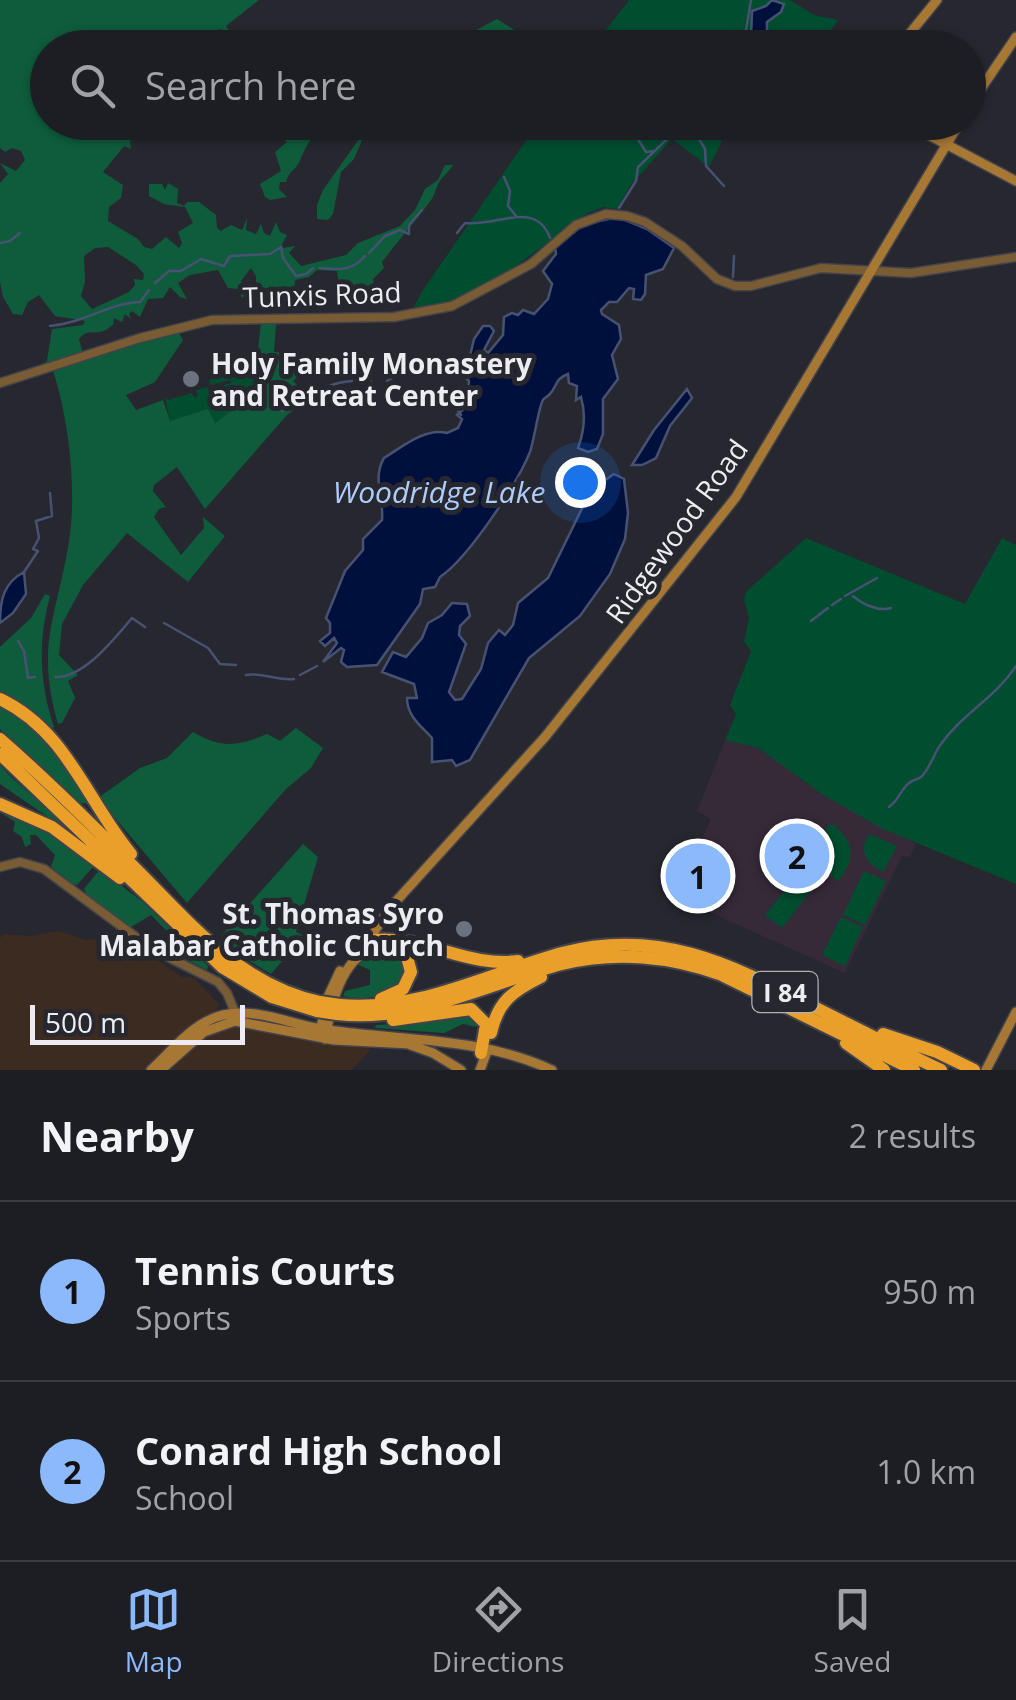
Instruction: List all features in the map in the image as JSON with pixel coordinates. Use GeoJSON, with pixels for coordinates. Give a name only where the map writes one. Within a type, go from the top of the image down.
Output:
{"type":"FeatureCollection","features":[{"type":"Feature","properties":{"kind":"highway"},"geometry":{"type":"LineString","coordinates":[[0,700],[32,718],[58,744],[108,848]]}},
{"type":"Feature","properties":{"kind":"highway"},"geometry":{"type":"LineString","coordinates":[[0,740],[108,848]]}},
{"type":"Feature","properties":{"kind":"highway"},"geometry":{"type":"LineString","coordinates":[[0,754],[108,848]]}},
{"type":"Feature","properties":{"kind":"highway"},"geometry":{"type":"LineString","coordinates":[[0,804],[108,848]]}},
{"type":"Feature","properties":{"kind":"highway","name":"I 84"},"geometry":{"type":"LineString","coordinates":[[108,848],[242,970],[280,990],[333,1010],[412,1000],[545,959],[660,947],[708,957],[941,1070]]}},
{"type":"Feature","properties":{"kind":"highway","name":"I 84"},"geometry":{"type":"LineString","coordinates":[[108,848],[222,967],[279,1000],[333,1010],[413,1010],[608,953],[688,964],[722,975],[914,1070]]}},
{"type":"Feature","properties":{"kind":"highway"},"geometry":{"type":"LineString","coordinates":[[375,938],[492,962],[545,959]]}},
{"type":"Feature","properties":{"kind":"highway"},"geometry":{"type":"LineString","coordinates":[[333,1010],[388,998],[408,983],[412,969],[404,952],[375,938]]}},
{"type":"Feature","properties":{"kind":"highway"},"geometry":{"type":"LineString","coordinates":[[484,1051],[496,1014],[510,995],[553,972],[608,953]]}},
{"type":"Feature","properties":{"kind":"highway"},"geometry":{"type":"LineString","coordinates":[[766,996],[884,1070]]}},
{"type":"Feature","properties":{"kind":"highway"},"geometry":{"type":"LineString","coordinates":[[333,1010],[356,1019],[396,1020],[470,1009],[486,1024],[484,1051]]}},
{"type":"Feature","properties":{"kind":"highway"},"geometry":{"type":"LineString","coordinates":[[828,1014],[981,1066]]}},
{"type":"Feature","properties":{"kind":"main road"},"geometry":{"type":"LineString","coordinates":[[913,30],[937,0]]}},
{"type":"Feature","properties":{"kind":"main road"},"geometry":{"type":"LineString","coordinates":[[986,82],[1016,38]]}},
{"type":"Feature","properties":{"kind":"main road"},"geometry":{"type":"LineString","coordinates":[[935,140],[1016,181]]}},
{"type":"Feature","properties":{"kind":"main road","name":"Ridgewood Road"},"geometry":{"type":"LineString","coordinates":[[323,1034],[350,965],[375,938],[399,897],[541,741],[732,503],[949,140]]}},
{"type":"Feature","properties":{"kind":"main road","name":"Ridgewood Road"},"geometry":{"type":"LineString","coordinates":[[323,1034],[327,999],[346,960],[375,938]]}},
{"type":"Feature","properties":{"kind":"main road"},"geometry":{"type":"LineString","coordinates":[[333,1010],[333,1026],[348,1033]]}},
{"type":"Feature","properties":{"kind":"main road"},"geometry":{"type":"LineString","coordinates":[[981,1066],[999,1046],[1016,1012]]}},
{"type":"Feature","properties":{"kind":"main road"},"geometry":{"type":"LineString","coordinates":[[161,1070],[188,1045],[234,1017]]}},
{"type":"Feature","properties":{"kind":"main road"},"geometry":{"type":"LineString","coordinates":[[151,1070],[208,1020],[234,1017],[323,1034],[484,1051],[540,1070]]}},
{"type":"Feature","properties":{"kind":"main road"},"geometry":{"type":"LineString","coordinates":[[323,1034],[348,1033],[484,1051],[552,1070]]}},
{"type":"Feature","properties":{"kind":"main road"},"geometry":{"type":"LineString","coordinates":[[188,1045],[189,1034]]}},
{"type":"Feature","properties":{"kind":"main road"},"geometry":{"type":"LineString","coordinates":[[408,1044],[434,1052],[461,1070]]}},
{"type":"Feature","properties":{"kind":"main road"},"geometry":{"type":"LineString","coordinates":[[480,1070],[484,1051]]}},
{"type":"Feature","properties":{"kind":"street","name":"Tunxis Road"},"geometry":{"type":"LineString","coordinates":[[0,383],[212,320],[396,317],[452,306],[532,264],[576,225],[606,214],[644,222],[682,246],[717,279],[734,286],[750,286],[820,268],[919,272],[1016,257]]}},
{"type":"Feature","properties":{"kind":"street"},"geometry":{"type":"LineString","coordinates":[[0,867],[20,862],[44,869],[148,946],[222,985],[234,1017]]}},
{"type":"Feature","properties":{"kind":"shaded area"},"geometry":{"type":"Polygon","coordinates":[[[725,740],[758,748],[823,795],[916,844],[910,857],[902,856],[845,973],[674,896],[711,819],[697,811],[725,740]]]}},
{"type":"Feature","properties":{"kind":"shaded area"},"geometry":{"type":"Polygon","coordinates":[[[59,931],[86,940],[123,936],[182,977],[194,978],[219,1004],[218,1008],[147,1070],[0,1070],[0,938],[4,934],[31,936],[59,931]]]}},
{"type":"Feature","properties":{"kind":"shaded area"},"geometry":{"type":"Polygon","coordinates":[[[238,1025],[328,1043],[366,1046],[370,1050],[352,1070],[166,1070],[207,1034],[238,1025]]]}},
{"type":"Feature","properties":{"kind":"green space"},"geometry":{"type":"Polygon","coordinates":[[[0,0],[259,0],[226,26],[229,30],[30,30],[30,140],[132,140],[131,149],[124,146],[103,172],[123,185],[121,198],[109,207],[108,221],[144,247],[152,249],[166,237],[179,248],[182,243],[178,232],[193,223],[185,207],[164,204],[149,196],[149,184],[162,184],[165,190],[168,183],[178,189],[177,203],[184,206],[187,202],[199,202],[216,215],[221,231],[231,225],[242,230],[247,218],[246,230],[256,234],[261,224],[270,236],[276,222],[280,232],[287,235],[283,248],[295,246],[289,253],[301,266],[346,255],[358,243],[400,226],[415,210],[425,189],[438,180],[445,165],[453,165],[373,279],[374,288],[381,292],[395,290],[394,295],[339,287],[337,271],[317,270],[309,277],[295,280],[293,296],[288,291],[279,293],[273,287],[256,290],[256,276],[251,268],[241,281],[246,295],[242,298],[238,289],[228,288],[218,270],[190,275],[178,283],[187,299],[170,287],[163,298],[148,299],[140,317],[132,311],[131,319],[125,314],[122,322],[114,318],[113,325],[106,330],[82,336],[79,339],[84,357],[0,383],[0,378],[36,369],[47,361],[52,329],[83,325],[85,321],[55,316],[39,295],[28,302],[22,315],[13,314],[3,297],[0,183],[8,174],[0,163],[16,171],[25,160],[21,151],[12,148],[5,152],[0,148],[0,0]],[[108,247],[95,248],[84,256],[81,296],[92,309],[129,292],[135,285],[134,279],[143,280],[144,274],[108,247]]]}},
{"type":"Feature","properties":{"kind":"green space"},"geometry":{"type":"Polygon","coordinates":[[[629,0],[790,0],[814,15],[838,20],[831,30],[606,30],[629,0]]]}},
{"type":"Feature","properties":{"kind":"green space"},"geometry":{"type":"Polygon","coordinates":[[[497,19],[514,30],[476,30],[497,19]]]}},
{"type":"Feature","properties":{"kind":"green space"},"geometry":{"type":"Polygon","coordinates":[[[284,140],[311,140],[286,182],[280,182],[279,189],[287,197],[270,200],[260,184],[281,171],[275,152],[287,142],[284,140]]]}},
{"type":"Feature","properties":{"kind":"green space"},"geometry":{"type":"Polygon","coordinates":[[[362,140],[354,159],[341,172],[333,214],[328,220],[317,219],[323,190],[362,140]]]}},
{"type":"Feature","properties":{"kind":"green space"},"geometry":{"type":"Polygon","coordinates":[[[526,140],[671,140],[630,186],[617,209],[604,207],[588,213],[501,277],[438,308],[416,313],[414,307],[526,140]]]}},
{"type":"Feature","properties":{"kind":"green space"},"geometry":{"type":"Polygon","coordinates":[[[673,140],[722,140],[709,167],[673,140]]]}},
{"type":"Feature","properties":{"kind":"green space"},"geometry":{"type":"Polygon","coordinates":[[[261,322],[276,324],[274,352],[295,353],[306,368],[293,381],[304,392],[311,388],[317,393],[287,415],[205,509],[177,467],[154,485],[153,491],[166,507],[154,517],[181,555],[204,528],[203,517],[225,536],[188,582],[127,533],[83,585],[62,624],[59,655],[78,675],[68,681],[75,698],[58,724],[51,696],[48,651],[69,541],[72,478],[53,371],[178,331],[183,340],[155,382],[126,395],[136,410],[163,400],[170,421],[208,409],[215,423],[253,395],[261,322]]]}},
{"type":"Feature","properties":{"kind":"green space"},"geometry":{"type":"Polygon","coordinates":[[[258,361],[253,395],[233,413],[214,423],[208,410],[170,422],[165,397],[168,400],[192,393],[194,397],[198,396],[196,390],[207,387],[209,391],[217,388],[219,393],[224,392],[224,385],[230,380],[210,385],[209,380],[258,361]]]}},
{"type":"Feature","properties":{"kind":"green space"},"geometry":{"type":"Polygon","coordinates":[[[806,538],[965,604],[1002,538],[1016,545],[1016,884],[883,829],[823,795],[758,748],[725,740],[736,714],[730,705],[751,651],[744,642],[749,618],[746,592],[806,538]]]}},
{"type":"Feature","properties":{"kind":"green space"},"geometry":{"type":"Polygon","coordinates":[[[45,594],[50,596],[42,662],[54,727],[51,729],[0,695],[0,647],[31,618],[45,594]]]}},
{"type":"Feature","properties":{"kind":"green space"},"geometry":{"type":"Polygon","coordinates":[[[0,704],[47,736],[91,804],[81,803],[0,729],[0,704]]]}},
{"type":"Feature","properties":{"kind":"green space"},"geometry":{"type":"Polygon","coordinates":[[[296,728],[323,748],[311,768],[286,789],[187,903],[98,798],[140,768],[167,758],[193,732],[229,744],[267,734],[280,741],[296,728]]]}},
{"type":"Feature","properties":{"kind":"green space"},"geometry":{"type":"Polygon","coordinates":[[[0,765],[10,776],[83,841],[0,784],[0,765]]]}},
{"type":"Feature","properties":{"kind":"green space"},"geometry":{"type":"Polygon","coordinates":[[[5,812],[43,828],[93,867],[77,885],[73,884],[51,867],[55,855],[36,835],[30,835],[31,844],[25,847],[22,837],[13,831],[15,822],[5,812]]]}},
{"type":"Feature","properties":{"kind":"green space"},"geometry":{"type":"Polygon","coordinates":[[[831,823],[844,836],[850,850],[848,865],[838,881],[803,855],[831,823]]]}},
{"type":"Feature","properties":{"kind":"green space"},"geometry":{"type":"Polygon","coordinates":[[[869,834],[897,846],[883,872],[866,856],[864,846],[869,834]]]}},
{"type":"Feature","properties":{"kind":"green space"},"geometry":{"type":"Polygon","coordinates":[[[303,844],[318,857],[296,932],[304,936],[271,974],[246,959],[221,936],[303,844]]]}},
{"type":"Feature","properties":{"kind":"green space"},"geometry":{"type":"Polygon","coordinates":[[[100,869],[144,903],[208,966],[207,970],[187,960],[180,944],[151,915],[131,927],[87,895],[84,889],[100,869]]]}},
{"type":"Feature","properties":{"kind":"green space"},"geometry":{"type":"Polygon","coordinates":[[[864,871],[886,881],[865,925],[843,915],[864,871]]]}},
{"type":"Feature","properties":{"kind":"green space"},"geometry":{"type":"Polygon","coordinates":[[[795,878],[811,891],[782,928],[765,915],[795,878]]]}},
{"type":"Feature","properties":{"kind":"green space"},"geometry":{"type":"Polygon","coordinates":[[[841,917],[863,927],[845,966],[822,955],[841,917]]]}},
{"type":"Feature","properties":{"kind":"green space"},"geometry":{"type":"Polygon","coordinates":[[[385,948],[404,957],[405,983],[375,996],[343,996],[345,991],[370,985],[370,970],[357,964],[373,951],[385,948]]]}},
{"type":"Feature","properties":{"kind":"green space"},"geometry":{"type":"Polygon","coordinates":[[[464,1010],[476,1027],[463,1024],[444,1033],[375,1028],[418,1023],[464,1010]]]}},
{"type":"Feature","properties":{"kind":"water"},"geometry":{"type":"Polygon","coordinates":[[[772,0],[784,4],[781,12],[767,22],[767,30],[751,30],[752,11],[772,0]]]}},
{"type":"Feature","properties":{"kind":"water","name":"Woodridge Lake"},"geometry":{"type":"Polygon","coordinates":[[[618,217],[647,229],[674,248],[663,269],[646,275],[641,300],[633,299],[634,289],[629,288],[617,302],[609,302],[601,310],[619,325],[621,339],[612,355],[618,379],[603,399],[603,434],[597,449],[588,452],[578,448],[583,410],[581,397],[576,400],[577,386],[569,383],[568,374],[543,400],[530,452],[503,501],[435,587],[423,589],[420,604],[377,665],[347,667],[341,662],[341,648],[323,662],[337,643],[334,638],[325,646],[320,641],[330,633],[326,618],[345,571],[363,550],[363,539],[382,520],[379,480],[384,458],[423,435],[458,428],[462,419],[457,415],[466,407],[469,381],[462,375],[464,370],[473,368],[474,362],[469,360],[474,339],[483,326],[494,331],[484,350],[488,353],[503,335],[504,317],[523,310],[534,314],[548,299],[552,284],[543,271],[556,254],[555,246],[585,224],[618,217]]]}},
{"type":"Feature","properties":{"kind":"water"},"geometry":{"type":"Polygon","coordinates":[[[687,389],[692,398],[670,426],[656,458],[632,465],[654,430],[687,389]]]}},
{"type":"Feature","properties":{"kind":"water"},"geometry":{"type":"Polygon","coordinates":[[[614,474],[624,479],[628,513],[625,539],[610,574],[580,616],[529,658],[470,760],[456,766],[452,760],[432,762],[432,738],[409,710],[407,698],[417,698],[414,684],[382,672],[393,652],[406,657],[422,638],[428,623],[452,603],[467,604],[470,616],[460,626],[459,635],[466,644],[449,692],[455,700],[462,699],[481,669],[488,643],[499,630],[505,635],[513,625],[518,603],[548,578],[591,490],[614,474]]]}},
{"type":"Feature","properties":{"kind":"water"},"geometry":{"type":"Polygon","coordinates":[[[24,572],[26,594],[13,613],[0,623],[4,593],[24,572]]]}},
{"type":"Feature","properties":{"kind":"waterway"},"geometry":{"type":"LineString","coordinates":[[746,30],[751,0]]}},
{"type":"Feature","properties":{"kind":"waterway"},"geometry":{"type":"LineString","coordinates":[[638,140],[646,152],[654,151]]}},
{"type":"Feature","properties":{"kind":"waterway"},"geometry":{"type":"LineString","coordinates":[[619,208],[636,181],[638,167],[666,140]]}},
{"type":"Feature","properties":{"kind":"waterway"},"geometry":{"type":"LineString","coordinates":[[700,140],[705,149],[706,166],[724,186]]}},
{"type":"Feature","properties":{"kind":"waterway"},"geometry":{"type":"LineString","coordinates":[[504,177],[510,191],[508,206],[516,216]]}},
{"type":"Feature","properties":{"kind":"waterway"},"geometry":{"type":"LineString","coordinates":[[369,253],[385,236],[400,230],[409,234],[409,225],[422,210]]}},
{"type":"Feature","properties":{"kind":"waterway"},"geometry":{"type":"LineString","coordinates":[[457,233],[465,223],[525,217],[544,226],[550,238]]}},
{"type":"Feature","properties":{"kind":"waterway"},"geometry":{"type":"LineString","coordinates":[[0,243],[20,233]]}},
{"type":"Feature","properties":{"kind":"waterway"},"geometry":{"type":"LineString","coordinates":[[155,283],[169,271],[181,271],[201,259],[224,266],[230,256],[270,254],[281,247],[283,258],[296,276],[313,268]]}},
{"type":"Feature","properties":{"kind":"waterway"},"geometry":{"type":"LineString","coordinates":[[320,268],[350,267],[365,256]]}},
{"type":"Feature","properties":{"kind":"waterway"},"geometry":{"type":"LineString","coordinates":[[733,277],[734,256]]}},
{"type":"Feature","properties":{"kind":"waterway"},"geometry":{"type":"LineString","coordinates":[[50,326],[140,302],[149,290]]}},
{"type":"Feature","properties":{"kind":"waterway"},"geometry":{"type":"LineString","coordinates":[[387,381],[413,368],[431,377]]}},
{"type":"Feature","properties":{"kind":"waterway"},"geometry":{"type":"LineString","coordinates":[[282,411],[324,388],[352,381]]}},
{"type":"Feature","properties":{"kind":"waterway"},"geometry":{"type":"LineString","coordinates":[[367,382],[371,381]]}},
{"type":"Feature","properties":{"kind":"waterway"},"geometry":{"type":"LineString","coordinates":[[438,384],[461,415]]}},
{"type":"Feature","properties":{"kind":"waterway"},"geometry":{"type":"LineString","coordinates":[[24,572],[38,551],[33,549],[39,538],[36,521],[52,516],[50,493]]}},
{"type":"Feature","properties":{"kind":"waterway"},"geometry":{"type":"LineString","coordinates":[[845,596],[877,578]]}},
{"type":"Feature","properties":{"kind":"waterway"},"geometry":{"type":"LineString","coordinates":[[853,596],[871,606],[891,608]]}},
{"type":"Feature","properties":{"kind":"waterway"},"geometry":{"type":"LineString","coordinates":[[832,605],[841,599]]}},
{"type":"Feature","properties":{"kind":"waterway"},"geometry":{"type":"LineString","coordinates":[[811,621],[828,608]]}},
{"type":"Feature","properties":{"kind":"waterway"},"geometry":{"type":"LineString","coordinates":[[55,677],[66,676],[87,664],[132,618],[145,627]]}},
{"type":"Feature","properties":{"kind":"waterway"},"geometry":{"type":"LineString","coordinates":[[164,623],[208,648],[220,664],[236,665]]}},
{"type":"Feature","properties":{"kind":"waterway"},"geometry":{"type":"LineString","coordinates":[[18,641],[24,651],[28,678],[35,677]]}},
{"type":"Feature","properties":{"kind":"waterway"},"geometry":{"type":"LineString","coordinates":[[300,675],[317,666]]}},
{"type":"Feature","properties":{"kind":"waterway"},"geometry":{"type":"LineString","coordinates":[[889,807],[909,783],[924,774],[938,748],[959,723],[1016,666]]}},
{"type":"Feature","properties":{"kind":"waterway"},"geometry":{"type":"LineString","coordinates":[[246,675],[294,679]]}},
{"type":"Feature","properties":{"kind":"place","name":"Holy Family Monastery and Retreat Center"},"geometry":{"type":"Point","coordinates":[191,379]}},
{"type":"Feature","properties":{"kind":"place","name":"Conard High School"},"geometry":{"type":"Point","coordinates":[797,856]}},
{"type":"Feature","properties":{"kind":"place","name":"Tennis Courts"},"geometry":{"type":"Point","coordinates":[698,876]}},
{"type":"Feature","properties":{"kind":"place","name":"St. Thomas Syro Malabar Catholic Church"},"geometry":{"type":"Point","coordinates":[464,929]}}]}
